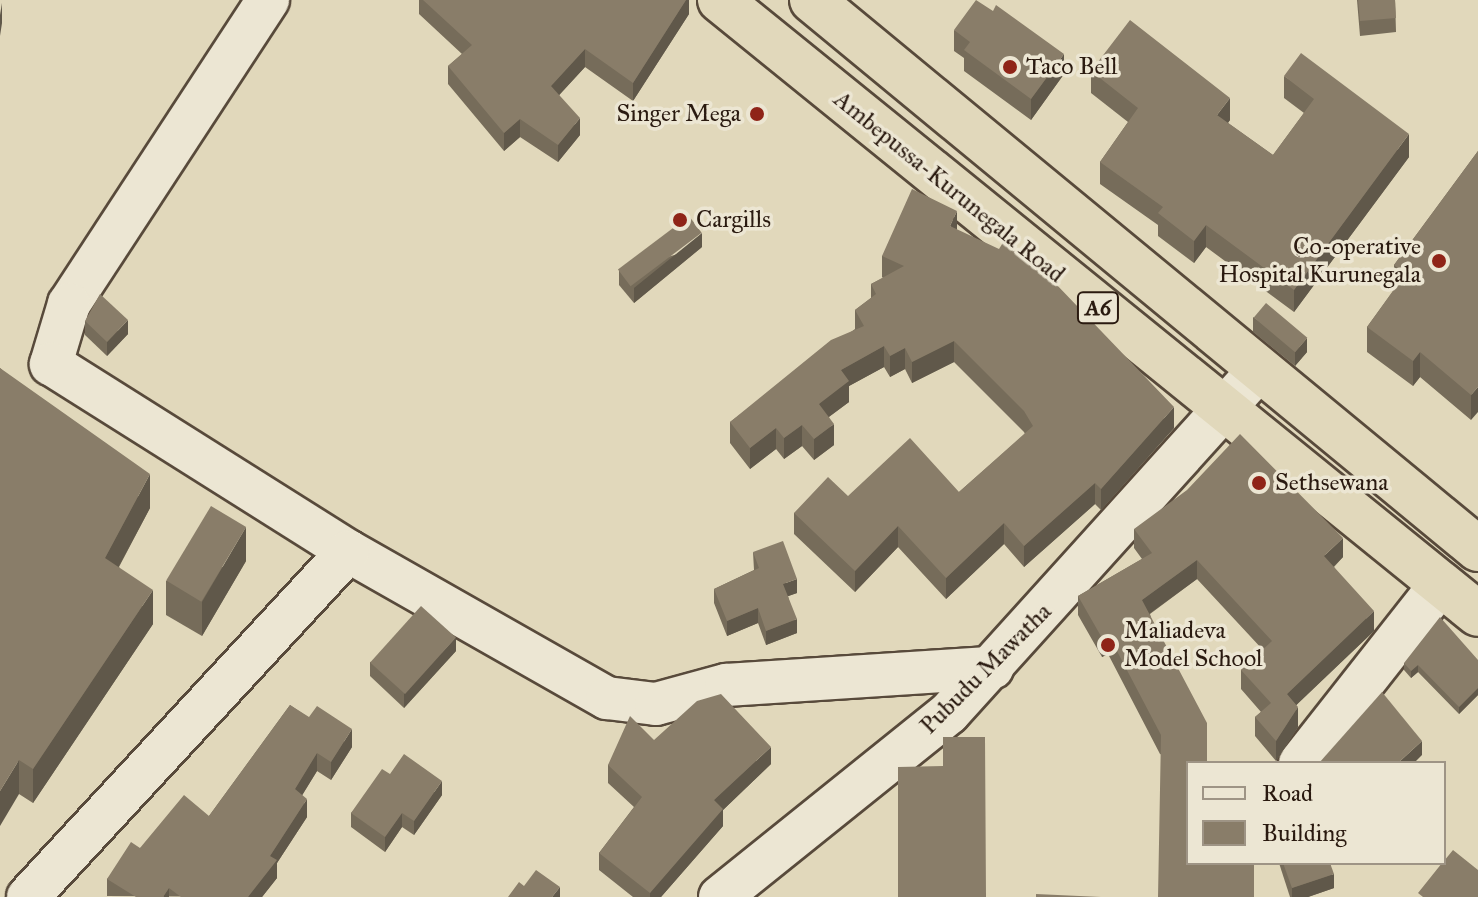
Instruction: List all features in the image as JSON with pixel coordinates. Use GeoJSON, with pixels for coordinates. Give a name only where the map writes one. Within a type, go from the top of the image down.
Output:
{"type":"FeatureCollection","features":[{"type":"Feature","properties":{"kind":"highway","name":"Ambepussa-Kurunegala Road"},"geometry":{"type":"LineString","coordinates":[[720,0],[1478,614]]}},
{"type":"Feature","properties":{"kind":"highway","name":"A6"},"geometry":{"type":"LineString","coordinates":[[812,0],[1258,371],[1478,549]]}},
{"type":"Feature","properties":{"kind":"street"},"geometry":{"type":"LineString","coordinates":[[268,0],[69,304],[51,364],[348,551],[607,698],[656,704],[726,685],[992,668]]}},
{"type":"Feature","properties":{"kind":"street","name":"Pubudu Mawatha"},"geometry":{"type":"LineString","coordinates":[[720,897],[949,713],[1225,412],[1258,371]]}},
{"type":"Feature","properties":{"kind":"street"},"geometry":{"type":"LineString","coordinates":[[28,897],[348,551]]}},
{"type":"Feature","properties":{"kind":"street"},"geometry":{"type":"LineString","coordinates":[[1302,761],[1441,584]]}},
{"type":"Feature","properties":{"kind":"building"},"geometry":{"type":"Polygon","coordinates":[[[423,0],[686,0],[633,83],[585,49],[551,86],[580,118],[558,145],[520,119],[504,133],[448,66],[472,45],[423,0]]]}},
{"type":"Feature","properties":{"kind":"building","name":"Taco Bell"},"geometry":{"type":"Polygon","coordinates":[[[976,0],[993,11],[996,5],[1064,54],[1031,99],[964,50],[970,42],[954,30],[976,0]]]}},
{"type":"Feature","properties":{"kind":"building"},"geometry":{"type":"Polygon","coordinates":[[[1358,0],[1395,0],[1396,18],[1360,21],[1358,0]]]}},
{"type":"Feature","properties":{"kind":"building"},"geometry":{"type":"Polygon","coordinates":[[[1130,20],[1230,98],[1217,115],[1273,155],[1314,99],[1284,76],[1301,53],[1409,134],[1294,290],[1206,225],[1194,241],[1158,213],[1163,207],[1100,162],[1138,108],[1091,71],[1130,20]]]}},
{"type":"Feature","properties":{"kind":"building"},"geometry":{"type":"Polygon","coordinates":[[[1478,151],[1478,387],[1471,395],[1420,352],[1413,361],[1367,327],[1405,274],[1394,265],[1478,151]]]}},
{"type":"Feature","properties":{"kind":"building"},"geometry":{"type":"Polygon","coordinates":[[[912,189],[957,211],[950,226],[999,249],[1004,241],[1055,283],[1174,407],[1101,489],[1095,483],[1024,546],[1004,523],[946,578],[898,526],[855,571],[794,513],[828,477],[848,496],[910,438],[959,492],[1033,426],[1024,411],[954,341],[912,362],[905,348],[890,356],[884,346],[841,370],[849,381],[819,404],[834,424],[814,439],[802,425],[784,438],[776,428],[750,448],[730,422],[831,340],[864,326],[855,310],[876,294],[871,284],[904,266],[882,256],[912,189]]]}},
{"type":"Feature","properties":{"kind":"building"},"geometry":{"type":"Polygon","coordinates":[[[689,216],[702,233],[631,286],[618,270],[689,216]]]}},
{"type":"Feature","properties":{"kind":"building"},"geometry":{"type":"Polygon","coordinates":[[[100,294],[128,320],[107,342],[85,321],[100,294]]]}},
{"type":"Feature","properties":{"kind":"building"},"geometry":{"type":"Polygon","coordinates":[[[1266,303],[1307,338],[1295,352],[1254,318],[1266,303]]]}},
{"type":"Feature","properties":{"kind":"building"},"geometry":{"type":"Polygon","coordinates":[[[0,368],[150,474],[105,558],[153,590],[33,769],[19,760],[0,791],[0,368]]]}},
{"type":"Feature","properties":{"kind":"building"},"geometry":{"type":"Polygon","coordinates":[[[1240,434],[1343,538],[1324,556],[1374,611],[1287,694],[1298,707],[1276,741],[1255,717],[1271,703],[1241,670],[1272,641],[1197,560],[1142,600],[1207,723],[1207,761],[1186,761],[1186,865],[1254,865],[1254,897],[1158,897],[1161,735],[1108,634],[1102,638],[1078,596],[1152,553],[1134,529],[1187,490],[1240,434]]]}},
{"type":"Feature","properties":{"kind":"building"},"geometry":{"type":"Polygon","coordinates":[[[211,506],[246,527],[201,602],[166,581],[211,506]]]}},
{"type":"Feature","properties":{"kind":"building"},"geometry":{"type":"Polygon","coordinates":[[[783,541],[797,579],[783,584],[797,619],[766,631],[758,608],[727,621],[714,589],[759,568],[753,552],[783,541]]]}},
{"type":"Feature","properties":{"kind":"building"},"geometry":{"type":"Polygon","coordinates":[[[421,606],[456,637],[405,694],[370,662],[421,606]]]}},
{"type":"Feature","properties":{"kind":"building"},"geometry":{"type":"Polygon","coordinates":[[[1440,617],[1478,660],[1478,688],[1459,707],[1418,665],[1411,671],[1404,663],[1440,617]]]}},
{"type":"Feature","properties":{"kind":"building"},"geometry":{"type":"Polygon","coordinates":[[[1382,692],[1422,741],[1400,761],[1321,761],[1382,692]]]}},
{"type":"Feature","properties":{"kind":"building"},"geometry":{"type":"Polygon","coordinates":[[[721,694],[771,747],[714,800],[723,809],[650,893],[599,853],[642,797],[608,765],[630,716],[654,740],[697,701],[721,694]]]}},
{"type":"Feature","properties":{"kind":"building"},"geometry":{"type":"Polygon","coordinates":[[[290,705],[309,717],[317,706],[352,729],[331,762],[317,753],[295,789],[307,799],[270,856],[277,860],[248,897],[181,897],[169,888],[163,897],[136,897],[107,879],[131,842],[140,848],[184,795],[209,816],[290,705]]]}},
{"type":"Feature","properties":{"kind":"building"},"geometry":{"type":"Polygon","coordinates":[[[943,737],[985,737],[986,897],[898,897],[898,767],[943,766],[943,737]]]}},
{"type":"Feature","properties":{"kind":"building"},"geometry":{"type":"Polygon","coordinates":[[[404,754],[442,781],[414,821],[402,813],[385,837],[351,813],[382,769],[390,774],[404,754]]]}},
{"type":"Feature","properties":{"kind":"building"},"geometry":{"type":"Polygon","coordinates":[[[1453,850],[1478,870],[1478,897],[1423,897],[1418,893],[1440,865],[1446,865],[1446,859],[1453,850]]]}},
{"type":"Feature","properties":{"kind":"building"},"geometry":{"type":"Polygon","coordinates":[[[1284,865],[1331,865],[1334,874],[1292,888],[1284,865]]]}},
{"type":"Feature","properties":{"kind":"building"},"geometry":{"type":"Polygon","coordinates":[[[536,870],[560,887],[552,897],[508,897],[519,882],[524,886],[536,870]]]}},
{"type":"Feature","properties":{"kind":"building"},"geometry":{"type":"Polygon","coordinates":[[[1036,894],[1101,897],[1036,897],[1036,894]]]}},
{"type":"Feature","properties":{"kind":"place","name":"Taco Bell"},"geometry":{"type":"Point","coordinates":[1010,67]}},
{"type":"Feature","properties":{"kind":"place","name":"Singer Mega"},"geometry":{"type":"Point","coordinates":[757,114]}},
{"type":"Feature","properties":{"kind":"place","name":"Cargills"},"geometry":{"type":"Point","coordinates":[680,220]}},
{"type":"Feature","properties":{"kind":"place","name":"Co-operative Hospital Kurunegala"},"geometry":{"type":"Point","coordinates":[1439,261]}},
{"type":"Feature","properties":{"kind":"place","name":"Sethsewana"},"geometry":{"type":"Point","coordinates":[1259,483]}},
{"type":"Feature","properties":{"kind":"place","name":"Maliadeva Model School"},"geometry":{"type":"Point","coordinates":[1108,645]}}]}
